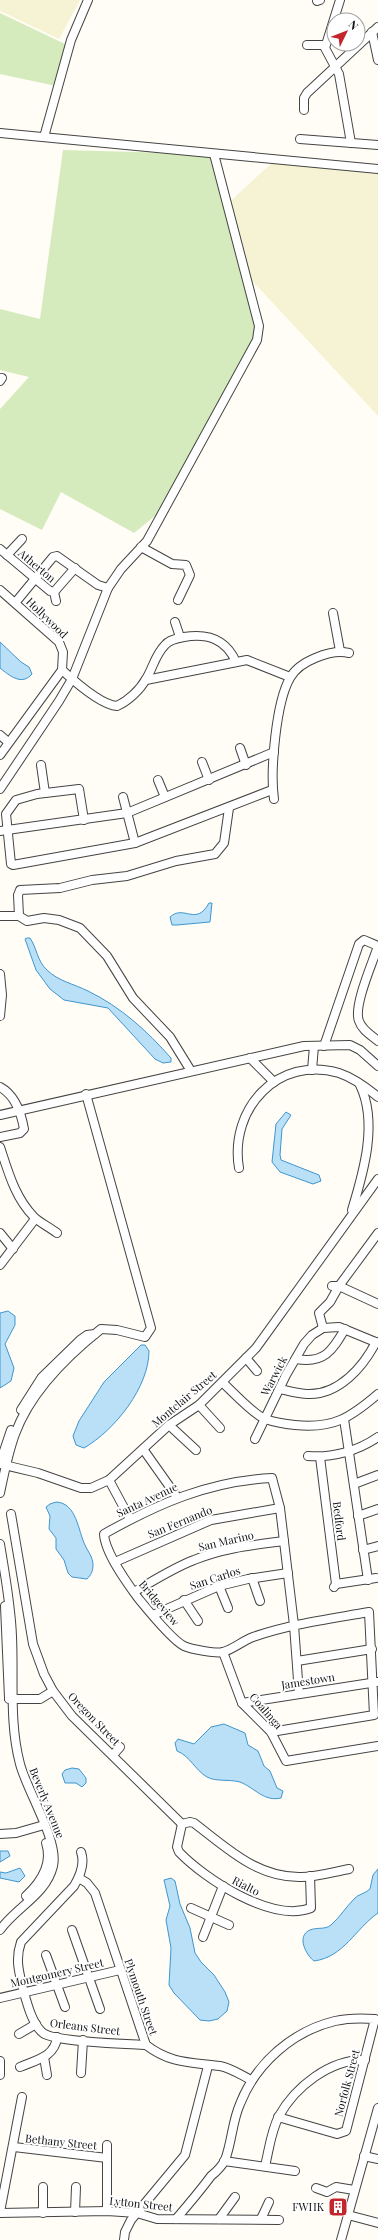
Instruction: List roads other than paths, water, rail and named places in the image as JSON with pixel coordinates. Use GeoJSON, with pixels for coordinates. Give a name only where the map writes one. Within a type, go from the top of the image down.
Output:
{"type":"FeatureCollection","features":[{"type":"Feature","properties":{"kind":"street"},"geometry":{"type":"LineString","coordinates":[[44,137],[71,40],[88,0]]}},
{"type":"Feature","properties":{"kind":"street"},"geometry":{"type":"LineString","coordinates":[[337,0],[340,0],[325,45],[326,53],[335,65],[339,74],[351,143]]}},
{"type":"Feature","properties":{"kind":"street"},"geometry":{"type":"LineString","coordinates":[[304,110],[304,98],[307,93],[378,26]]}},
{"type":"Feature","properties":{"kind":"street"},"geometry":{"type":"LineString","coordinates":[[372,32],[378,60]]}},
{"type":"Feature","properties":{"kind":"street"},"geometry":{"type":"LineString","coordinates":[[307,45],[325,45]]}},
{"type":"Feature","properties":{"kind":"street"},"geometry":{"type":"LineString","coordinates":[[0,133],[378,169]]}},
{"type":"Feature","properties":{"kind":"street"},"geometry":{"type":"LineString","coordinates":[[300,139],[378,145]]}},
{"type":"Feature","properties":{"kind":"street"},"geometry":{"type":"LineString","coordinates":[[0,790],[72,680],[108,588],[121,569],[142,547],[253,347],[258,334],[259,326],[214,154]]}},
{"type":"Feature","properties":{"kind":"street"},"geometry":{"type":"LineString","coordinates":[[3,552],[22,539]]}},
{"type":"Feature","properties":{"kind":"street"},"geometry":{"type":"LineString","coordinates":[[142,547],[172,564],[184,564],[187,567],[190,575],[178,600]]}},
{"type":"Feature","properties":{"kind":"street","name":"Atherton"},"geometry":{"type":"LineString","coordinates":[[3,552],[55,596],[75,568]]}},
{"type":"Feature","properties":{"kind":"street"},"geometry":{"type":"LineString","coordinates":[[15,603],[34,578],[53,557],[57,556],[98,586],[108,588]]}},
{"type":"Feature","properties":{"kind":"street","name":"Hollywood"},"geometry":{"type":"LineString","coordinates":[[0,590],[59,642],[63,652],[62,670]]}},
{"type":"Feature","properties":{"kind":"street"},"geometry":{"type":"LineString","coordinates":[[333,612],[340,651]]}},
{"type":"Feature","properties":{"kind":"street"},"geometry":{"type":"LineString","coordinates":[[175,622],[180,637]]}},
{"type":"Feature","properties":{"kind":"street"},"geometry":{"type":"LineString","coordinates":[[0,755],[62,670],[72,680],[105,703],[117,706],[135,693],[146,680],[153,662],[165,644],[180,637],[197,635],[213,638],[223,643],[236,662]]}},
{"type":"Feature","properties":{"kind":"street"},"geometry":{"type":"LineString","coordinates":[[274,799],[272,790],[274,752],[279,711],[290,677],[308,662],[340,651],[349,653]]}},
{"type":"Feature","properties":{"kind":"street"},"geometry":{"type":"LineString","coordinates":[[146,680],[247,660],[290,677]]}},
{"type":"Feature","properties":{"kind":"street"},"geometry":{"type":"LineString","coordinates":[[0,735],[8,742]]}},
{"type":"Feature","properties":{"kind":"street"},"geometry":{"type":"LineString","coordinates":[[240,748],[246,765]]}},
{"type":"Feature","properties":{"kind":"street"},"geometry":{"type":"LineString","coordinates":[[3,831],[127,813],[246,765],[274,752]]}},
{"type":"Feature","properties":{"kind":"street"},"geometry":{"type":"LineString","coordinates":[[202,762],[209,780]]}},
{"type":"Feature","properties":{"kind":"street"},"geometry":{"type":"LineString","coordinates":[[41,765],[45,793]]}},
{"type":"Feature","properties":{"kind":"street"},"geometry":{"type":"LineString","coordinates":[[158,780],[165,797]]}},
{"type":"Feature","properties":{"kind":"street"},"geometry":{"type":"LineString","coordinates":[[84,820],[78,789],[21,798],[12,804],[6,814],[3,831],[11,864],[13,865],[135,843],[229,808],[272,790]]}},
{"type":"Feature","properties":{"kind":"street"},"geometry":{"type":"LineString","coordinates":[[123,796],[135,843]]}},
{"type":"Feature","properties":{"kind":"street"},"geometry":{"type":"LineString","coordinates":[[19,916],[18,895],[20,890],[60,888],[92,880],[127,876],[176,861],[215,854],[224,843],[229,808]]}},
{"type":"Feature","properties":{"kind":"street"},"geometry":{"type":"LineString","coordinates":[[0,916],[19,916],[28,921],[44,918],[67,922],[87,934],[107,956],[133,998],[170,1037],[191,1071]]}},
{"type":"Feature","properties":{"kind":"street"},"geometry":{"type":"LineString","coordinates":[[324,1046],[359,944],[364,940],[378,946],[359,1006],[358,1019],[364,1029],[378,1041]]}},
{"type":"Feature","properties":{"kind":"street"},"geometry":{"type":"LineString","coordinates":[[0,974],[2,995],[0,1016]]}},
{"type":"Feature","properties":{"kind":"street"},"geometry":{"type":"LineString","coordinates":[[0,1115],[86,1094],[304,1046],[350,1045],[360,1050],[378,1066]]}},
{"type":"Feature","properties":{"kind":"street"},"geometry":{"type":"LineString","coordinates":[[312,1070],[314,1046]]}},
{"type":"Feature","properties":{"kind":"street"},"geometry":{"type":"LineString","coordinates":[[250,1058],[274,1082]]}},
{"type":"Feature","properties":{"kind":"street"},"geometry":{"type":"LineString","coordinates":[[338,1073],[341,1064]]}},
{"type":"Feature","properties":{"kind":"street"},"geometry":{"type":"LineString","coordinates":[[239,1168],[237,1146],[243,1119],[257,1096],[274,1082],[292,1074],[312,1070],[338,1073],[357,1081],[378,1097]]}},
{"type":"Feature","properties":{"kind":"street","name":"Montclair Street"},"geometry":{"type":"LineString","coordinates":[[349,1218],[366,1165],[371,1142],[368,1099],[357,1081]]}},
{"type":"Feature","properties":{"kind":"street"},"geometry":{"type":"LineString","coordinates":[[0,1087],[8,1091],[13,1096],[24,1131],[0,1137]]}},
{"type":"Feature","properties":{"kind":"street"},"geometry":{"type":"LineString","coordinates":[[2,1464],[15,1434],[35,1398],[62,1364],[102,1329],[145,1337],[151,1328],[86,1094]]}},
{"type":"Feature","properties":{"kind":"street"},"geometry":{"type":"LineString","coordinates":[[0,1147],[13,1186],[35,1219],[48,1225],[57,1233]]}},
{"type":"Feature","properties":{"kind":"street","name":"Montclair Street"},"geometry":{"type":"LineString","coordinates":[[2,1464],[38,1473],[81,1488],[91,1488],[109,1480],[169,1425],[199,1405],[223,1383],[246,1358],[296,1296],[349,1218],[378,1179]]}},
{"type":"Feature","properties":{"kind":"street"},"geometry":{"type":"LineString","coordinates":[[0,1265],[35,1219]]}},
{"type":"Feature","properties":{"kind":"street"},"geometry":{"type":"LineString","coordinates":[[0,1233],[13,1248]]}},
{"type":"Feature","properties":{"kind":"street"},"geometry":{"type":"LineString","coordinates":[[280,1389],[308,1394],[319,1393],[338,1386],[358,1368],[377,1342],[345,1329],[333,1326],[321,1329],[320,1313],[330,1302],[335,1286],[378,1233]]}},
{"type":"Feature","properties":{"kind":"street"},"geometry":{"type":"LineString","coordinates":[[335,1286],[378,1304]]}},
{"type":"Feature","properties":{"kind":"street","name":"Warwick"},"geometry":{"type":"LineString","coordinates":[[255,1439],[304,1344],[321,1329]]}},
{"type":"Feature","properties":{"kind":"street"},"geometry":{"type":"LineString","coordinates":[[296,1359],[307,1361],[319,1360],[332,1347],[345,1329]]}},
{"type":"Feature","properties":{"kind":"street"},"geometry":{"type":"LineString","coordinates":[[0,1493],[2,1464],[11,1430],[30,1393],[42,1377],[80,1340],[87,1335],[95,1334]]}},
{"type":"Feature","properties":{"kind":"street"},"geometry":{"type":"LineString","coordinates":[[246,1358],[257,1371]]}},
{"type":"Feature","properties":{"kind":"street"},"geometry":{"type":"LineString","coordinates":[[223,1383],[264,1419],[317,1426],[344,1419],[362,1408],[378,1394]]}},
{"type":"Feature","properties":{"kind":"street"},"geometry":{"type":"LineString","coordinates":[[199,1405],[220,1428]]}},
{"type":"Feature","properties":{"kind":"street"},"geometry":{"type":"LineString","coordinates":[[344,1419],[363,1550],[378,1546]]}},
{"type":"Feature","properties":{"kind":"street"},"geometry":{"type":"LineString","coordinates":[[169,1425],[196,1450]]}},
{"type":"Feature","properties":{"kind":"street"},"geometry":{"type":"LineString","coordinates":[[308,1456],[320,1457],[349,1452],[378,1437]]}},
{"type":"Feature","properties":{"kind":"street"},"geometry":{"type":"LineString","coordinates":[[141,1451],[175,1498]]}},
{"type":"Feature","properties":{"kind":"street","name":"Bedford"},"geometry":{"type":"LineString","coordinates":[[320,1457],[335,1586],[372,1579],[363,1550]]}},
{"type":"Feature","properties":{"kind":"street"},"geometry":{"type":"LineString","coordinates":[[354,1484],[378,1475]]}},
{"type":"Feature","properties":{"kind":"street","name":"Santa Avenue"},"geometry":{"type":"LineString","coordinates":[[104,1534],[130,1519],[175,1498],[222,1484],[272,1478],[280,1508]]}},
{"type":"Feature","properties":{"kind":"street"},"geometry":{"type":"LineString","coordinates":[[109,1480],[130,1519]]}},
{"type":"Feature","properties":{"kind":"street"},"geometry":{"type":"LineString","coordinates":[[280,1508],[294,1625],[299,1694]]}},
{"type":"Feature","properties":{"kind":"street","name":"San Fernando"},"geometry":{"type":"LineString","coordinates":[[115,1562],[212,1520],[280,1508]]}},
{"type":"Feature","properties":{"kind":"street"},"geometry":{"type":"LineString","coordinates":[[358,1516],[378,1509]]}},
{"type":"Feature","properties":{"kind":"street","name":"Oregon Street"},"geometry":{"type":"LineString","coordinates":[[11,1514],[33,1644],[39,1664],[53,1691],[72,1716],[182,1824]]}},
{"type":"Feature","properties":{"kind":"street","name":"Bridgeview"},"geometry":{"type":"LineString","coordinates":[[104,1534],[104,1540],[115,1562],[134,1592],[153,1615],[184,1646],[217,1653],[223,1652]]}},
{"type":"Feature","properties":{"kind":"street","name":"San Marino"},"geometry":{"type":"LineString","coordinates":[[134,1592],[192,1560],[234,1548],[284,1540]]}},
{"type":"Feature","properties":{"kind":"street","name":"Beverly Avenue"},"geometry":{"type":"LineString","coordinates":[[0,1544],[11,1611],[12,1746],[16,1765],[28,1802],[42,1826],[47,1846],[45,1871],[37,1886],[2,1919],[0,1930]]}},
{"type":"Feature","properties":{"kind":"street","name":"Beverly Avenue"},"geometry":{"type":"LineString","coordinates":[[0,1571],[5,1602],[11,1699]]}},
{"type":"Feature","properties":{"kind":"street","name":"San Carlos"},"geometry":{"type":"LineString","coordinates":[[153,1615],[184,1600],[219,1586],[252,1578],[288,1573]]}},
{"type":"Feature","properties":{"kind":"street"},"geometry":{"type":"LineString","coordinates":[[252,1578],[260,1601]]}},
{"type":"Feature","properties":{"kind":"street"},"geometry":{"type":"LineString","coordinates":[[219,1586],[228,1608]]}},
{"type":"Feature","properties":{"kind":"street"},"geometry":{"type":"LineString","coordinates":[[184,1600],[198,1621]]}},
{"type":"Feature","properties":{"kind":"street"},"geometry":{"type":"LineString","coordinates":[[223,1652],[252,1638],[294,1625],[369,1612],[376,1682],[374,1714],[271,1732]]}},
{"type":"Feature","properties":{"kind":"street"},"geometry":{"type":"LineString","coordinates":[[297,1661],[372,1649]]}},
{"type":"Feature","properties":{"kind":"street","name":"Coalinga"},"geometry":{"type":"LineString","coordinates":[[223,1652],[242,1703],[271,1732],[286,1761],[378,1746]]}},
{"type":"Feature","properties":{"kind":"street","name":"Jamestown"},"geometry":{"type":"LineString","coordinates":[[242,1703],[376,1682]]}},
{"type":"Feature","properties":{"kind":"street"},"geometry":{"type":"LineString","coordinates":[[11,1699],[40,1699],[53,1691]]}},
{"type":"Feature","properties":{"kind":"street"},"geometry":{"type":"LineString","coordinates":[[114,1756],[120,1747]]}},
{"type":"Feature","properties":{"kind":"street"},"geometry":{"type":"LineString","coordinates":[[182,1824],[190,1822],[194,1823],[244,1860],[265,1872],[288,1877],[310,1876],[349,1869]]}},
{"type":"Feature","properties":{"kind":"street","name":"Rialto"},"geometry":{"type":"LineString","coordinates":[[182,1824],[177,1847],[179,1852],[223,1886],[255,1904],[278,1909],[305,1910],[311,1908],[310,1876]]}},
{"type":"Feature","properties":{"kind":"street"},"geometry":{"type":"LineString","coordinates":[[0,1834],[16,1833],[42,1826]]}},
{"type":"Feature","properties":{"kind":"street"},"geometry":{"type":"LineString","coordinates":[[79,1878],[83,1857],[81,1852]]}},
{"type":"Feature","properties":{"kind":"street","name":"Plymouth Street"},"geometry":{"type":"LineString","coordinates":[[79,1878],[88,1883],[95,1893],[146,2045],[165,2058],[208,2066],[221,2066],[235,2071],[251,2080]]}},
{"type":"Feature","properties":{"kind":"street","name":"Orleans Street"},"geometry":{"type":"LineString","coordinates":[[79,1878],[66,1895],[30,1930],[21,1942],[17,1952],[17,1965],[24,1993],[36,2024],[44,2034],[57,2037],[146,2045]]}},
{"type":"Feature","properties":{"kind":"street"},"geometry":{"type":"LineString","coordinates":[[203,1937],[223,1886]]}},
{"type":"Feature","properties":{"kind":"street"},"geometry":{"type":"LineString","coordinates":[[191,1908],[229,1925]]}},
{"type":"Feature","properties":{"kind":"street"},"geometry":{"type":"LineString","coordinates":[[72,1930],[100,2009]]}},
{"type":"Feature","properties":{"kind":"street"},"geometry":{"type":"LineString","coordinates":[[46,1955],[65,2007]]}},
{"type":"Feature","properties":{"kind":"street","name":"Montgomery Street"},"geometry":{"type":"LineString","coordinates":[[0,1998],[120,1970]]}},
{"type":"Feature","properties":{"kind":"street","name":"Norfolk Street"},"geometry":{"type":"LineString","coordinates":[[251,2080],[278,2050],[304,2032],[335,2021],[349,2018],[375,2018],[346,2131],[342,2133],[278,2117]]}},
{"type":"Feature","properties":{"kind":"street"},"geometry":{"type":"LineString","coordinates":[[19,2034],[36,2024]]}},
{"type":"Feature","properties":{"kind":"street"},"geometry":{"type":"LineString","coordinates":[[20,2067],[44,2057],[54,2049],[57,2037]]}},
{"type":"Feature","properties":{"kind":"street"},"geometry":{"type":"LineString","coordinates":[[81,2073],[83,2040]]}},
{"type":"Feature","properties":{"kind":"street"},"geometry":{"type":"LineString","coordinates":[[44,2057],[47,2075]]}},
{"type":"Feature","properties":{"kind":"street"},"geometry":{"type":"LineString","coordinates":[[0,2060],[0,2075]]}},
{"type":"Feature","properties":{"kind":"street"},"geometry":{"type":"LineString","coordinates":[[265,2166],[278,2117],[298,2090],[310,2080],[338,2066],[351,2061],[365,2060]]}},
{"type":"Feature","properties":{"kind":"street"},"geometry":{"type":"LineString","coordinates":[[124,2240],[127,2226],[136,2213],[185,2155],[208,2066]]}},
{"type":"Feature","properties":{"kind":"street"},"geometry":{"type":"LineString","coordinates":[[176,2219],[224,2161],[232,2125],[251,2080]]}},
{"type":"Feature","properties":{"kind":"street"},"geometry":{"type":"LineString","coordinates":[[0,2212],[14,2147],[22,2097]]}},
{"type":"Feature","properties":{"kind":"street"},"geometry":{"type":"LineString","coordinates":[[342,2240],[354,2190],[378,2108]]}},
{"type":"Feature","properties":{"kind":"street"},"geometry":{"type":"LineString","coordinates":[[107,2145],[107,2211]]}},
{"type":"Feature","properties":{"kind":"street","name":"Bethany Street"},"geometry":{"type":"LineString","coordinates":[[14,2147],[107,2158]]}},
{"type":"Feature","properties":{"kind":"street"},"geometry":{"type":"LineString","coordinates":[[364,2156],[378,2159]]}},
{"type":"Feature","properties":{"kind":"street"},"geometry":{"type":"LineString","coordinates":[[224,2161],[295,2171]]}},
{"type":"Feature","properties":{"kind":"street"},"geometry":{"type":"LineString","coordinates":[[43,2187],[43,2213]]}},
{"type":"Feature","properties":{"kind":"street"},"geometry":{"type":"LineString","coordinates":[[75,2212],[76,2187]]}},
{"type":"Feature","properties":{"kind":"street"},"geometry":{"type":"LineString","coordinates":[[316,2188],[327,2192],[336,2187],[354,2190]]}},
{"type":"Feature","properties":{"kind":"street"},"geometry":{"type":"LineString","coordinates":[[218,2219],[235,2197]]}},
{"type":"Feature","properties":{"kind":"street"},"geometry":{"type":"LineString","coordinates":[[261,2219],[269,2202]]}},
{"type":"Feature","properties":{"kind":"street","name":"Lytton Street"},"geometry":{"type":"LineString","coordinates":[[0,2212],[43,2213],[107,2211],[136,2213],[152,2218],[279,2220]]}},
{"type":"Feature","properties":{"kind":"street"},"geometry":{"type":"LineString","coordinates":[[348,2215],[378,2223]]}},
{"type":"Feature","properties":{"kind":"water"},"geometry":{"type":"Polygon","coordinates":[[[0,642],[21,662],[29,667],[32,674],[28,678],[16,678],[0,668],[0,642]]]}},
{"type":"Feature","properties":{"kind":"water"},"geometry":{"type":"Polygon","coordinates":[[[209,903],[212,903],[210,922],[172,925],[170,917],[175,914],[180,913],[195,915],[204,910],[209,903]]]}},
{"type":"Feature","properties":{"kind":"water"},"geometry":{"type":"Polygon","coordinates":[[[30,938],[41,963],[51,974],[112,1004],[153,1038],[171,1058],[171,1062],[163,1063],[155,1059],[108,1008],[64,1000],[50,989],[36,970],[25,939],[30,938]]]}},
{"type":"Feature","properties":{"kind":"water"},"geometry":{"type":"Polygon","coordinates":[[[286,1112],[291,1115],[282,1129],[281,1160],[319,1175],[321,1181],[313,1184],[280,1172],[272,1162],[276,1124],[286,1112]]]}},
{"type":"Feature","properties":{"kind":"water"},"geometry":{"type":"Polygon","coordinates":[[[8,1311],[15,1316],[15,1325],[5,1344],[14,1368],[11,1381],[0,1388],[0,1313],[8,1311]]]}},
{"type":"Feature","properties":{"kind":"water"},"geometry":{"type":"Polygon","coordinates":[[[141,1345],[145,1345],[149,1351],[143,1379],[137,1393],[118,1419],[96,1440],[84,1448],[76,1445],[73,1436],[79,1421],[104,1382],[141,1345]]]}},
{"type":"Feature","properties":{"kind":"water"},"geometry":{"type":"Polygon","coordinates":[[[56,1502],[68,1507],[73,1512],[76,1519],[93,1562],[93,1569],[87,1579],[72,1577],[68,1573],[64,1560],[56,1549],[56,1538],[49,1529],[50,1516],[46,1507],[56,1502]]]}},
{"type":"Feature","properties":{"kind":"water"},"geometry":{"type":"Polygon","coordinates":[[[224,1724],[245,1733],[248,1745],[258,1751],[264,1766],[270,1771],[277,1788],[283,1791],[281,1798],[270,1798],[240,1782],[211,1779],[199,1771],[182,1753],[177,1751],[175,1743],[178,1739],[194,1744],[211,1727],[224,1724]]]}},
{"type":"Feature","properties":{"kind":"water"},"geometry":{"type":"Polygon","coordinates":[[[72,1768],[79,1769],[86,1778],[86,1783],[82,1787],[76,1783],[65,1783],[62,1774],[65,1770],[72,1768]]]}},
{"type":"Feature","properties":{"kind":"water"},"geometry":{"type":"Polygon","coordinates":[[[0,1851],[8,1851],[10,1856],[0,1862],[0,1851]]]}},
{"type":"Feature","properties":{"kind":"water"},"geometry":{"type":"Polygon","coordinates":[[[20,1868],[25,1876],[19,1882],[0,1878],[0,1872],[6,1873],[20,1868]]]}},
{"type":"Feature","properties":{"kind":"water"},"geometry":{"type":"Polygon","coordinates":[[[378,1869],[378,1913],[370,1919],[349,1942],[333,1954],[314,1961],[304,1946],[303,1941],[306,1933],[313,1929],[331,1925],[356,1897],[370,1889],[373,1875],[378,1869]]]}},
{"type":"Feature","properties":{"kind":"water"},"geometry":{"type":"Polygon","coordinates":[[[171,1878],[175,1881],[180,1904],[190,1928],[195,1953],[201,1962],[214,1975],[225,1992],[229,2002],[227,2011],[218,2019],[209,2021],[200,2020],[174,1993],[169,1985],[171,1948],[166,1920],[170,1906],[164,1880],[171,1878]]]}},
{"type":"Feature","properties":{"kind":"place","name":"FWHK"},"geometry":{"type":"Point","coordinates":[338,2207]}}]}
